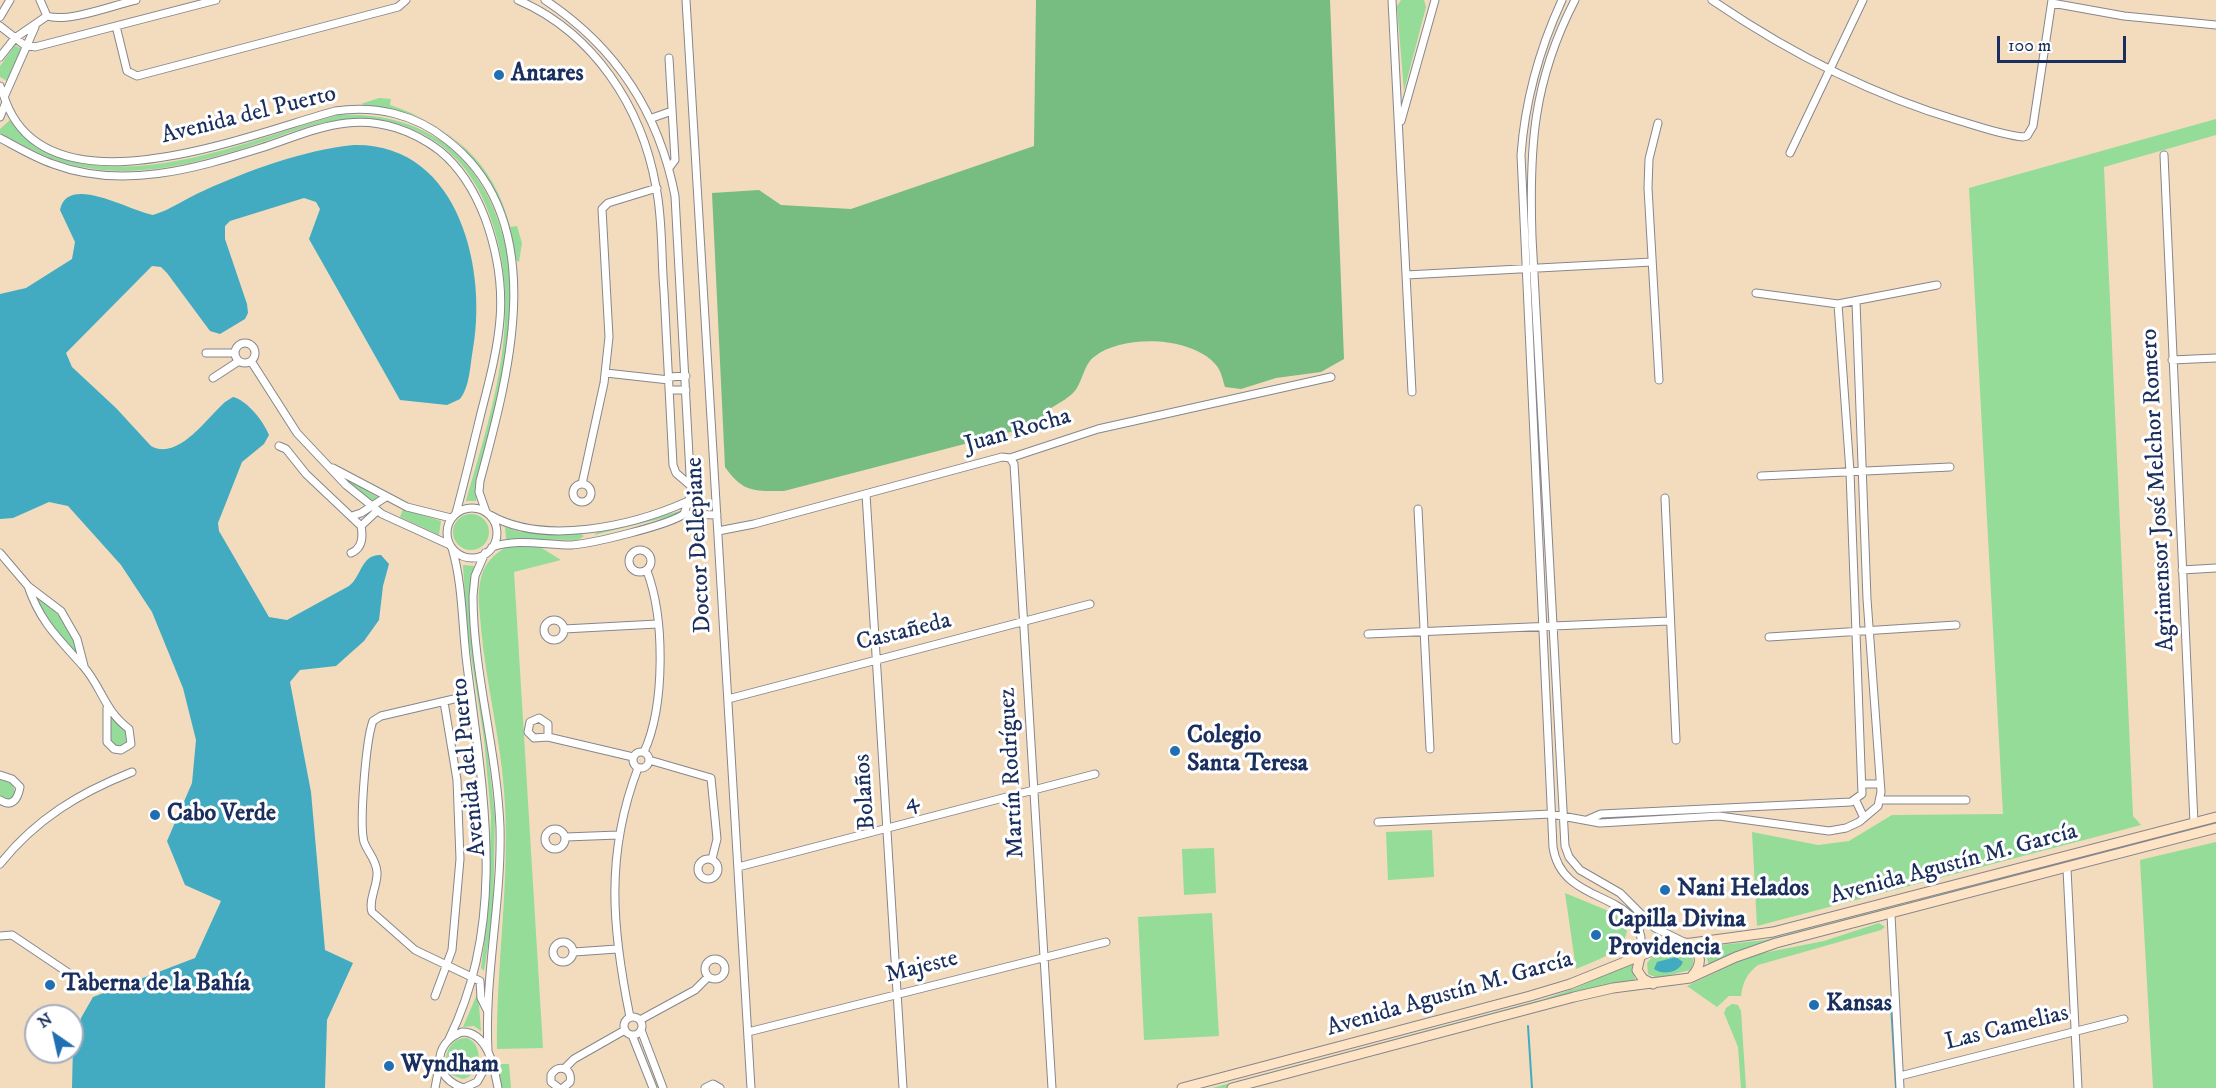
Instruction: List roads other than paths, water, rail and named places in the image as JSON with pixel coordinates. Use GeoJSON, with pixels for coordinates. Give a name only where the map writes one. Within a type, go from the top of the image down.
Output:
{"type":"FeatureCollection","features":[{"type":"Feature","properties":{"kind":"main road","name":"Avenida Agustín M. García"},"geometry":{"type":"LineString","coordinates":[[1182,1088],[1530,996],[1570,984],[1641,953],[1686,943],[1773,932],[2216,817]]}},
{"type":"Feature","properties":{"kind":"main road","name":"Avenida Agustín M. García"},"geometry":{"type":"LineString","coordinates":[[1233,1088],[1574,997],[1613,988],[1690,978],[1762,948],[2216,828]]}},
{"type":"Feature","properties":{"kind":"main road"},"geometry":{"type":"LineString","coordinates":[[1686,943],[1695,948],[1700,959],[1697,970],[1690,978]]}},
{"type":"Feature","properties":{"kind":"main road"},"geometry":{"type":"LineString","coordinates":[[1641,953],[1637,970],[1643,979],[1654,984]]}},
{"type":"Feature","properties":{"kind":"street"},"geometry":{"type":"LineString","coordinates":[[0,17],[10,0]]}},
{"type":"Feature","properties":{"kind":"street"},"geometry":{"type":"LineString","coordinates":[[40,0],[47,16]]}},
{"type":"Feature","properties":{"kind":"street"},"geometry":{"type":"LineString","coordinates":[[0,57],[15,38],[35,27],[47,16],[70,16],[136,0]]}},
{"type":"Feature","properties":{"kind":"street"},"geometry":{"type":"LineString","coordinates":[[0,27],[28,47],[47,45],[216,0]]}},
{"type":"Feature","properties":{"kind":"street"},"geometry":{"type":"LineString","coordinates":[[116,26],[127,71],[137,76],[398,7],[406,0]]}},
{"type":"Feature","properties":{"kind":"street"},"geometry":{"type":"LineString","coordinates":[[518,0],[560,23],[584,44],[608,73],[636,119],[657,188],[672,465],[676,473],[690,485]]}},
{"type":"Feature","properties":{"kind":"street"},"geometry":{"type":"LineString","coordinates":[[545,0],[574,21],[614,60],[633,84],[652,118],[669,168],[674,191],[692,469],[691,494],[686,502],[684,514]]}},
{"type":"Feature","properties":{"kind":"street","name":"Doctor Dellepiane"},"geometry":{"type":"LineString","coordinates":[[686,0],[751,1088]]}},
{"type":"Feature","properties":{"kind":"street"},"geometry":{"type":"LineString","coordinates":[[1392,0],[1412,392]]}},
{"type":"Feature","properties":{"kind":"street"},"geometry":{"type":"LineString","coordinates":[[1399,126],[1435,0]]}},
{"type":"Feature","properties":{"kind":"street"},"geometry":{"type":"LineString","coordinates":[[1562,0],[1538,60],[1523,129],[1521,194],[1551,814],[1556,861],[1571,882],[1615,903],[1630,916],[1639,927],[1642,936],[1641,953]]}},
{"type":"Feature","properties":{"kind":"street"},"geometry":{"type":"LineString","coordinates":[[1575,0],[1549,60],[1533,128],[1530,186],[1562,816],[1567,852],[1580,870],[1620,893],[1655,928],[1686,943]]}},
{"type":"Feature","properties":{"kind":"street"},"geometry":{"type":"LineString","coordinates":[[1712,0],[1762,33],[1831,70],[1933,113],[2023,137],[2027,136],[2033,126],[2052,1],[2124,16],[2216,25]]}},
{"type":"Feature","properties":{"kind":"street"},"geometry":{"type":"LineString","coordinates":[[1790,153],[1863,0]]}},
{"type":"Feature","properties":{"kind":"street"},"geometry":{"type":"LineString","coordinates":[[0,117],[5,98],[35,27]]}},
{"type":"Feature","properties":{"kind":"street"},"geometry":{"type":"LineString","coordinates":[[669,58],[675,160],[669,168]]}},
{"type":"Feature","properties":{"kind":"street","name":"Avenida del Puerto"},"geometry":{"type":"LineString","coordinates":[[0,86],[15,123],[36,142],[57,151],[95,160],[131,161],[176,157],[346,109],[375,109],[402,116],[429,128],[461,151],[482,176],[494,199],[514,273],[515,315],[511,349],[505,385],[480,481],[479,492],[488,514]]}},
{"type":"Feature","properties":{"kind":"street"},"geometry":{"type":"LineString","coordinates":[[652,118],[672,111]]}},
{"type":"Feature","properties":{"kind":"street","name":"Avenida del Puerto"},"geometry":{"type":"LineString","coordinates":[[0,138],[64,168],[106,175],[147,175],[197,167],[316,130],[358,122],[385,125],[405,131],[425,140],[451,160],[473,190],[490,232],[498,265],[502,309],[498,347],[454,516]]}},
{"type":"Feature","properties":{"kind":"street"},"geometry":{"type":"LineString","coordinates":[[1658,123],[1648,169],[1659,380]]}},
{"type":"Feature","properties":{"kind":"street","name":"Agrimensor José Melchor Romero"},"geometry":{"type":"LineString","coordinates":[[2164,155],[2194,823]]}},
{"type":"Feature","properties":{"kind":"street"},"geometry":{"type":"LineString","coordinates":[[657,188],[661,178],[671,176]]}},
{"type":"Feature","properties":{"kind":"street"},"geometry":{"type":"LineString","coordinates":[[582,484],[606,373],[609,319],[602,208],[608,203],[657,188],[674,191]]}},
{"type":"Feature","properties":{"kind":"street"},"geometry":{"type":"LineString","coordinates":[[1406,275],[1652,262]]}},
{"type":"Feature","properties":{"kind":"street"},"geometry":{"type":"LineString","coordinates":[[1756,293],[1838,304],[1937,285]]}},
{"type":"Feature","properties":{"kind":"street"},"geometry":{"type":"LineString","coordinates":[[1378,822],[1551,814],[1600,823],[1719,816],[1829,831],[1846,828],[1864,818],[1881,800],[1860,471],[1856,302]]}},
{"type":"Feature","properties":{"kind":"street"},"geometry":{"type":"LineString","coordinates":[[1586,820],[1601,814],[1856,801],[1862,794],[1858,632],[1838,304]]}},
{"type":"Feature","properties":{"kind":"street"},"geometry":{"type":"LineString","coordinates":[[235,353],[239,344],[249,343],[255,351],[251,361]]}},
{"type":"Feature","properties":{"kind":"street"},"geometry":{"type":"LineString","coordinates":[[206,352],[235,353]]}},
{"type":"Feature","properties":{"kind":"street"},"geometry":{"type":"LineString","coordinates":[[235,353],[239,361]]}},
{"type":"Feature","properties":{"kind":"street"},"geometry":{"type":"LineString","coordinates":[[2172,360],[2216,358]]}},
{"type":"Feature","properties":{"kind":"street"},"geometry":{"type":"LineString","coordinates":[[213,378],[239,361],[251,361]]}},
{"type":"Feature","properties":{"kind":"street"},"geometry":{"type":"LineString","coordinates":[[251,361],[285,415],[323,462],[374,509],[451,547],[464,556],[479,556],[492,547],[517,543],[567,545],[588,543],[669,521],[684,514],[717,515]]}},
{"type":"Feature","properties":{"kind":"street"},"geometry":{"type":"LineString","coordinates":[[606,373],[669,379],[686,376]]}},
{"type":"Feature","properties":{"kind":"street","name":"Juan Rocha"},"geometry":{"type":"LineString","coordinates":[[718,531],[1002,457],[1010,458],[1098,429],[1331,377]]}},
{"type":"Feature","properties":{"kind":"street"},"geometry":{"type":"LineString","coordinates":[[669,390],[686,390]]}},
{"type":"Feature","properties":{"kind":"street"},"geometry":{"type":"LineString","coordinates":[[279,446],[286,449],[306,474],[361,526]]}},
{"type":"Feature","properties":{"kind":"street"},"geometry":{"type":"LineString","coordinates":[[1533,447],[1543,446]]}},
{"type":"Feature","properties":{"kind":"street","name":"Martín Rodríguez"},"geometry":{"type":"LineString","coordinates":[[1010,458],[1014,464],[1052,1088]]}},
{"type":"Feature","properties":{"kind":"street"},"geometry":{"type":"LineString","coordinates":[[323,462],[386,497],[415,510],[454,516],[471,508],[518,525],[549,531],[585,530],[686,502]]}},
{"type":"Feature","properties":{"kind":"street"},"geometry":{"type":"LineString","coordinates":[[1761,476],[1950,467]]}},
{"type":"Feature","properties":{"kind":"street","name":"Bolaños"},"geometry":{"type":"LineString","coordinates":[[866,494],[903,1088]]}},
{"type":"Feature","properties":{"kind":"street"},"geometry":{"type":"LineString","coordinates":[[351,553],[358,549],[361,543],[361,526],[386,497]]}},
{"type":"Feature","properties":{"kind":"street"},"geometry":{"type":"LineString","coordinates":[[1665,498],[1676,740]]}},
{"type":"Feature","properties":{"kind":"street"},"geometry":{"type":"LineString","coordinates":[[328,508],[340,505]]}},
{"type":"Feature","properties":{"kind":"street"},"geometry":{"type":"LineString","coordinates":[[352,516],[374,509]]}},
{"type":"Feature","properties":{"kind":"street"},"geometry":{"type":"LineString","coordinates":[[1418,509],[1430,749]]}},
{"type":"Feature","properties":{"kind":"street"},"geometry":{"type":"LineString","coordinates":[[488,514],[496,527],[492,547]]}},
{"type":"Feature","properties":{"kind":"street"},"geometry":{"type":"LineString","coordinates":[[451,547],[447,531],[454,516]]}},
{"type":"Feature","properties":{"kind":"street"},"geometry":{"type":"LineString","coordinates":[[585,530],[588,543]]}},
{"type":"Feature","properties":{"kind":"street","name":"Avenida del Puerto"},"geometry":{"type":"LineString","coordinates":[[449,1040],[475,977],[482,937],[487,841],[482,771],[471,695],[459,580],[451,547]]}},
{"type":"Feature","properties":{"kind":"street"},"geometry":{"type":"LineString","coordinates":[[0,553],[28,586],[61,611],[77,639],[84,666],[107,708],[132,734],[131,744],[121,750],[114,749],[107,742],[107,708]]}},
{"type":"Feature","properties":{"kind":"street","name":"Avenida del Puerto"},"geometry":{"type":"LineString","coordinates":[[485,553],[474,576],[473,610],[495,765],[500,848],[488,1010],[489,1055],[498,1088]]}},
{"type":"Feature","properties":{"kind":"street"},"geometry":{"type":"LineString","coordinates":[[2182,570],[2216,568]]}},
{"type":"Feature","properties":{"kind":"street"},"geometry":{"type":"LineString","coordinates":[[644,752],[650,739],[659,686],[657,624],[647,571]]}},
{"type":"Feature","properties":{"kind":"street"},"geometry":{"type":"LineString","coordinates":[[28,586],[33,603],[56,639],[84,666]]}},
{"type":"Feature","properties":{"kind":"street","name":"Castañeda"},"geometry":{"type":"LineString","coordinates":[[728,699],[1090,604]]}},
{"type":"Feature","properties":{"kind":"street"},"geometry":{"type":"LineString","coordinates":[[1368,634],[1669,621]]}},
{"type":"Feature","properties":{"kind":"street"},"geometry":{"type":"LineString","coordinates":[[564,629],[657,624]]}},
{"type":"Feature","properties":{"kind":"street"},"geometry":{"type":"LineString","coordinates":[[1769,637],[1956,625]]}},
{"type":"Feature","properties":{"kind":"street"},"geometry":{"type":"LineString","coordinates":[[471,695],[381,716],[373,721],[366,775],[363,828],[365,844],[377,870],[371,905],[372,912],[408,945],[447,966],[475,977],[482,985],[481,998],[488,1010]]}},
{"type":"Feature","properties":{"kind":"street"},"geometry":{"type":"LineString","coordinates":[[435,996],[452,950],[460,858],[456,774],[444,702]]}},
{"type":"Feature","properties":{"kind":"street"},"geometry":{"type":"LineString","coordinates":[[548,736],[633,758],[638,768],[618,835],[614,901],[617,949],[630,1017]]}},
{"type":"Feature","properties":{"kind":"street"},"geometry":{"type":"LineString","coordinates":[[633,758],[637,753],[644,752]]}},
{"type":"Feature","properties":{"kind":"street"},"geometry":{"type":"LineString","coordinates":[[644,752],[649,760],[711,778],[717,839],[712,859]]}},
{"type":"Feature","properties":{"kind":"street"},"geometry":{"type":"LineString","coordinates":[[638,768],[646,767],[649,760]]}},
{"type":"Feature","properties":{"kind":"street"},"geometry":{"type":"LineString","coordinates":[[0,864],[45,817],[86,792],[132,772]]}},
{"type":"Feature","properties":{"kind":"street","name":"4"},"geometry":{"type":"LineString","coordinates":[[738,867],[1095,774]]}},
{"type":"Feature","properties":{"kind":"street"},"geometry":{"type":"LineString","coordinates":[[0,775],[12,779],[20,787],[18,798],[13,802],[7,804],[0,800]]}},
{"type":"Feature","properties":{"kind":"street"},"geometry":{"type":"LineString","coordinates":[[1863,784],[1880,784]]}},
{"type":"Feature","properties":{"kind":"street"},"geometry":{"type":"LineString","coordinates":[[1881,800],[1931,802],[1966,800]]}},
{"type":"Feature","properties":{"kind":"street"},"geometry":{"type":"LineString","coordinates":[[1856,801],[1864,818]]}},
{"type":"Feature","properties":{"kind":"street"},"geometry":{"type":"LineString","coordinates":[[1745,807],[1747,820]]}},
{"type":"Feature","properties":{"kind":"street"},"geometry":{"type":"LineString","coordinates":[[566,837],[618,835]]}},
{"type":"Feature","properties":{"kind":"street"},"geometry":{"type":"LineString","coordinates":[[2067,869],[2078,1088]]}},
{"type":"Feature","properties":{"kind":"street"},"geometry":{"type":"LineString","coordinates":[[1571,882],[1571,874],[1580,870]]}},
{"type":"Feature","properties":{"kind":"street"},"geometry":{"type":"LineString","coordinates":[[1579,887],[1587,884],[1587,876]]}},
{"type":"Feature","properties":{"kind":"street"},"geometry":{"type":"LineString","coordinates":[[1630,916],[1637,910]]}},
{"type":"Feature","properties":{"kind":"street"},"geometry":{"type":"LineString","coordinates":[[1891,915],[1900,1088]]}},
{"type":"Feature","properties":{"kind":"street"},"geometry":{"type":"LineString","coordinates":[[0,936],[12,935],[70,974]]}},
{"type":"Feature","properties":{"kind":"street","name":"Majeste"},"geometry":{"type":"LineString","coordinates":[[748,1032],[1106,942]]}},
{"type":"Feature","properties":{"kind":"street"},"geometry":{"type":"LineString","coordinates":[[574,952],[617,949]]}},
{"type":"Feature","properties":{"kind":"street"},"geometry":{"type":"LineString","coordinates":[[630,1017],[640,1020],[695,990],[708,977]]}},
{"type":"Feature","properties":{"kind":"street"},"geometry":{"type":"LineString","coordinates":[[625,1030],[625,1021],[630,1017]]}},
{"type":"Feature","properties":{"kind":"street","name":"Las Camelias"},"geometry":{"type":"LineString","coordinates":[[1900,1076],[2124,1019]]}},
{"type":"Feature","properties":{"kind":"street"},"geometry":{"type":"LineString","coordinates":[[640,1020],[641,1030],[663,1088]]}},
{"type":"Feature","properties":{"kind":"street"},"geometry":{"type":"LineString","coordinates":[[625,1030],[632,1035],[653,1088]]}},
{"type":"Feature","properties":{"kind":"street"},"geometry":{"type":"LineString","coordinates":[[565,1068],[571,1079],[561,1088],[551,1082],[551,1075],[558,1068],[565,1068],[574,1059],[625,1030]]}},
{"type":"Feature","properties":{"kind":"street"},"geometry":{"type":"LineString","coordinates":[[632,1035],[641,1030]]}},
{"type":"Feature","properties":{"kind":"street"},"geometry":{"type":"LineString","coordinates":[[435,1088],[439,1064],[449,1040],[457,1034],[468,1032],[480,1038],[489,1055],[483,1075],[466,1088],[449,1082],[439,1064]]}},
{"type":"Feature","properties":{"kind":"street"},"geometry":{"type":"LineString","coordinates":[[705,1088],[713,1084],[720,1088]]}},
{"type":"Feature","properties":{"kind":"water"},"geometry":{"type":"Polygon","coordinates":[[[354,145],[390,150],[420,165],[442,189],[459,218],[470,252],[476,287],[476,322],[469,378],[460,399],[447,405],[400,400],[309,239],[320,209],[316,202],[304,198],[230,221],[225,226],[225,239],[247,304],[248,313],[245,319],[220,334],[210,331],[167,273],[161,267],[152,266],[66,353],[72,367],[116,408],[151,446],[161,449],[171,448],[181,443],[233,397],[244,402],[259,418],[269,435],[264,444],[242,462],[218,523],[219,531],[269,617],[287,620],[349,586],[369,558],[381,555],[389,564],[383,586],[379,620],[364,641],[336,666],[300,670],[290,682],[311,792],[325,950],[353,963],[327,1020],[325,1088],[72,1088],[73,1064],[84,1064],[84,1013],[93,997],[195,958],[221,901],[185,885],[167,841],[192,783],[196,740],[183,688],[152,612],[121,565],[68,506],[49,502],[13,518],[0,519],[0,294],[26,288],[72,259],[75,242],[60,210],[65,199],[74,195],[86,194],[100,197],[153,215],[203,191],[258,169],[296,156],[354,145]]]}},
{"type":"Feature","properties":{"kind":"water"},"geometry":{"type":"Polygon","coordinates":[[[1676,957],[1683,962],[1675,970],[1662,972],[1654,969],[1657,962],[1676,957]]]}},
{"type":"Feature","properties":{"kind":"waterway"},"geometry":{"type":"LineString","coordinates":[[1891,1004],[1896,1088]]}},
{"type":"Feature","properties":{"kind":"waterway"},"geometry":{"type":"LineString","coordinates":[[1528,1026],[1532,1088]]}},
{"type":"Feature","properties":{"kind":"place","name":"Antares"},"geometry":{"type":"Point","coordinates":[499,75]}},
{"type":"Feature","properties":{"kind":"place","name":"Colegio Santa Teresa"},"geometry":{"type":"Point","coordinates":[1175,751]}},
{"type":"Feature","properties":{"kind":"place","name":"Cabo Verde"},"geometry":{"type":"Point","coordinates":[155,815]}},
{"type":"Feature","properties":{"kind":"place","name":"Nani Helados"},"geometry":{"type":"Point","coordinates":[1665,890]}},
{"type":"Feature","properties":{"kind":"place","name":"Capilla Divina Providencia"},"geometry":{"type":"Point","coordinates":[1596,935]}},
{"type":"Feature","properties":{"kind":"place","name":"Taberna de la Bahía"},"geometry":{"type":"Point","coordinates":[50,985]}},
{"type":"Feature","properties":{"kind":"place","name":"Kansas"},"geometry":{"type":"Point","coordinates":[1814,1005]}},
{"type":"Feature","properties":{"kind":"place","name":"Wyndham"},"geometry":{"type":"Point","coordinates":[389,1066]}}]}
